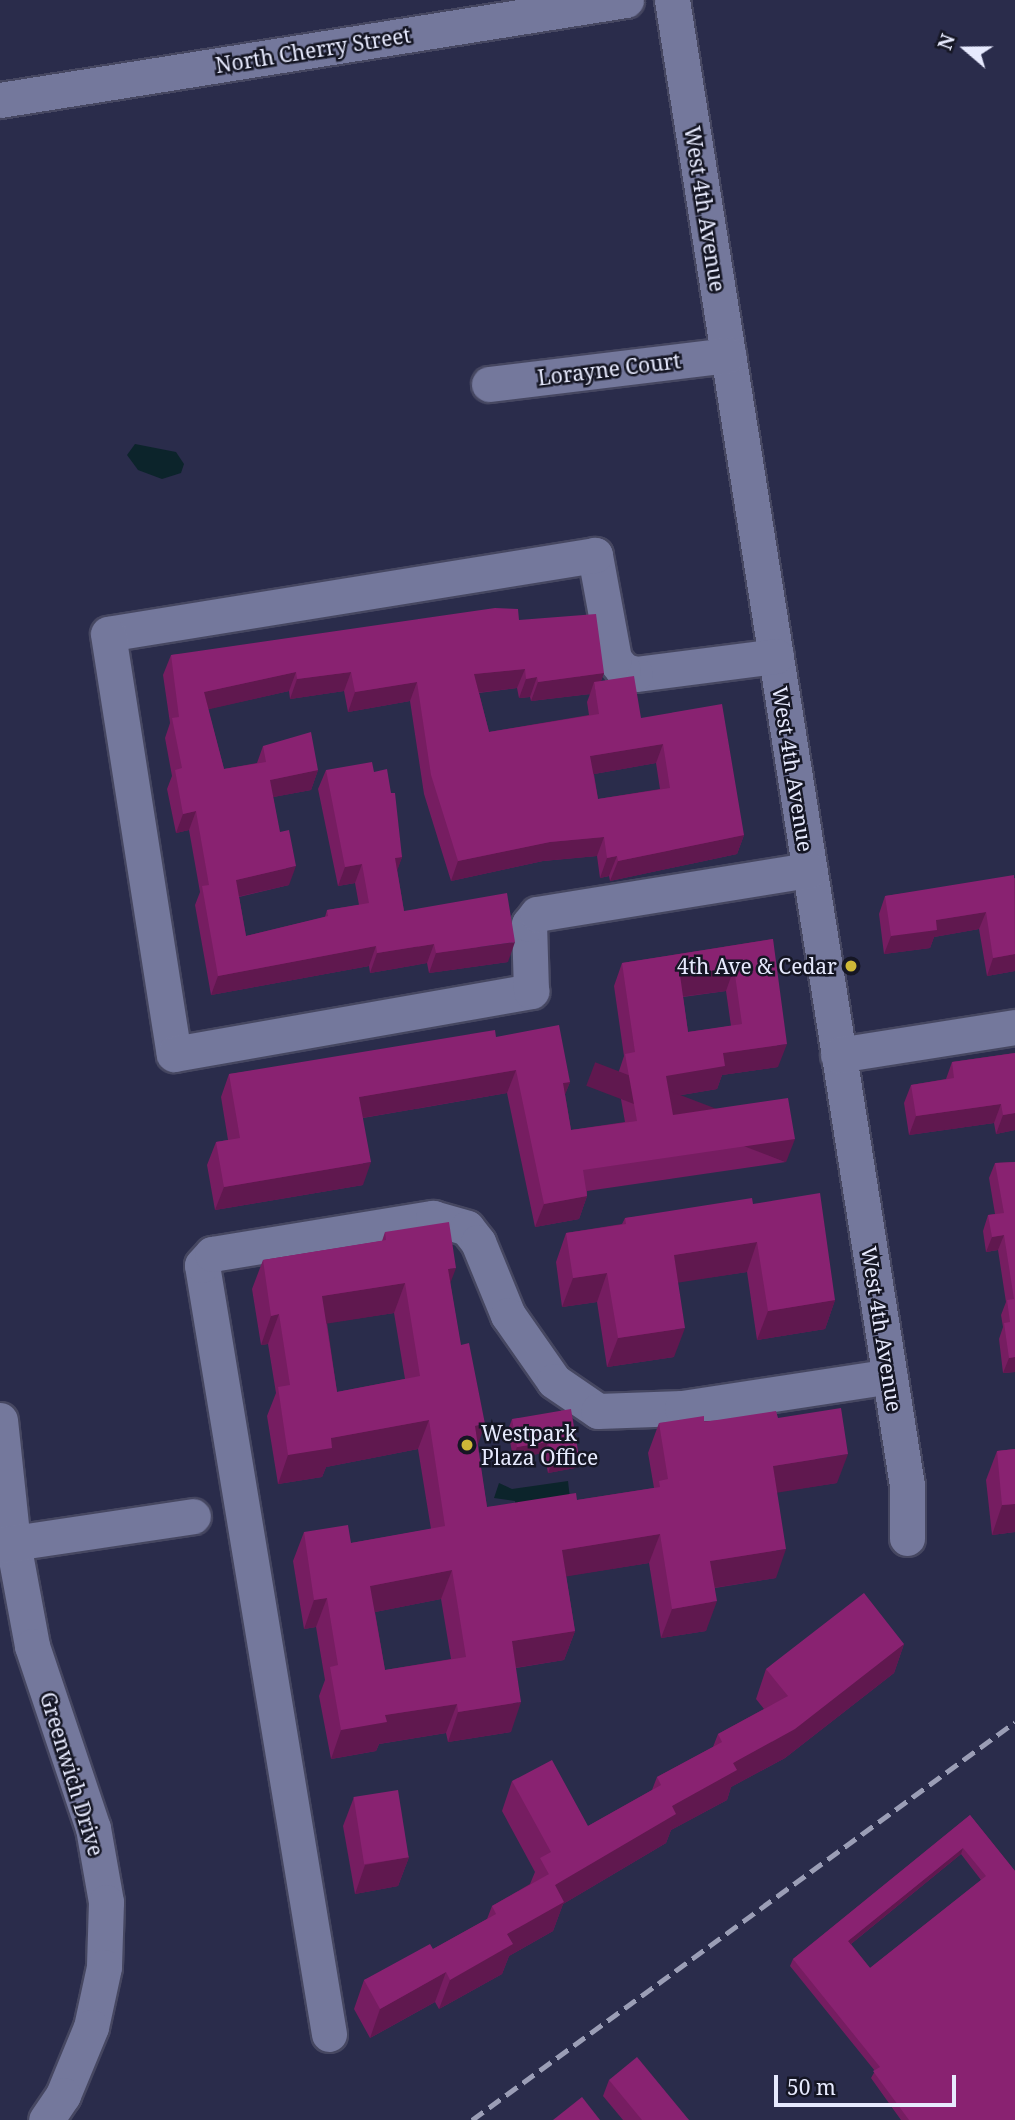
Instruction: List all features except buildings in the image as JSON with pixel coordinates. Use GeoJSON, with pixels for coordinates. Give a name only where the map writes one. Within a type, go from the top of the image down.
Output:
{"type":"FeatureCollection","features":[{"type":"Feature","properties":{"kind":"street","name":"North Cherry Street"},"geometry":{"type":"LineString","coordinates":[[0,100],[626,0]]}},
{"type":"Feature","properties":{"kind":"street","name":"West 4th Avenue"},"geometry":{"type":"LineString","coordinates":[[672,0],[907,1485],[907,1538]]}},
{"type":"Feature","properties":{"kind":"street","name":"Lorayne Court"},"geometry":{"type":"LineString","coordinates":[[489,384],[728,355]]}},
{"type":"Feature","properties":{"kind":"street"},"geometry":{"type":"LineString","coordinates":[[776,656],[635,674],[623,670],[614,659],[595,555],[108,634],[174,1054],[531,990],[529,924],[537,914],[809,870]]}},
{"type":"Feature","properties":{"kind":"street"},"geometry":{"type":"LineString","coordinates":[[838,1055],[1015,1027]]}},
{"type":"Feature","properties":{"kind":"street"},"geometry":{"type":"LineString","coordinates":[[329,2034],[202,1265],[212,1254],[433,1218],[467,1228],[478,1242],[508,1315],[554,1381],[598,1411],[682,1408],[890,1376]]}},
{"type":"Feature","properties":{"kind":"street","name":"Greenwich Drive"},"geometry":{"type":"LineString","coordinates":[[0,1420],[7,1544],[32,1646],[93,1828],[106,1902],[104,1967],[91,2027],[63,2095],[46,2120]]}},
{"type":"Feature","properties":{"kind":"street"},"geometry":{"type":"LineString","coordinates":[[7,1544],[192,1516]]}},
{"type":"Feature","properties":{"kind":"water"},"geometry":{"type":"Polygon","coordinates":[[[135,444],[176,452],[184,464],[181,473],[162,479],[138,470],[127,455],[135,444]]]}},
{"type":"Feature","properties":{"kind":"water"},"geometry":{"type":"Polygon","coordinates":[[[568,1481],[571,1508],[517,1514],[515,1501],[494,1498],[499,1483],[512,1489],[568,1481]]]}},
{"type":"Feature","properties":{"kind":"railway"},"geometry":{"type":"LineString","coordinates":[[472,2120],[1015,1722]]}},
{"type":"Feature","properties":{"kind":"place","name":"4th Ave & Cedar"},"geometry":{"type":"Point","coordinates":[851,966]}},
{"type":"Feature","properties":{"kind":"place","name":"Westpark Plaza Office"},"geometry":{"type":"Point","coordinates":[467,1445]}}]}
